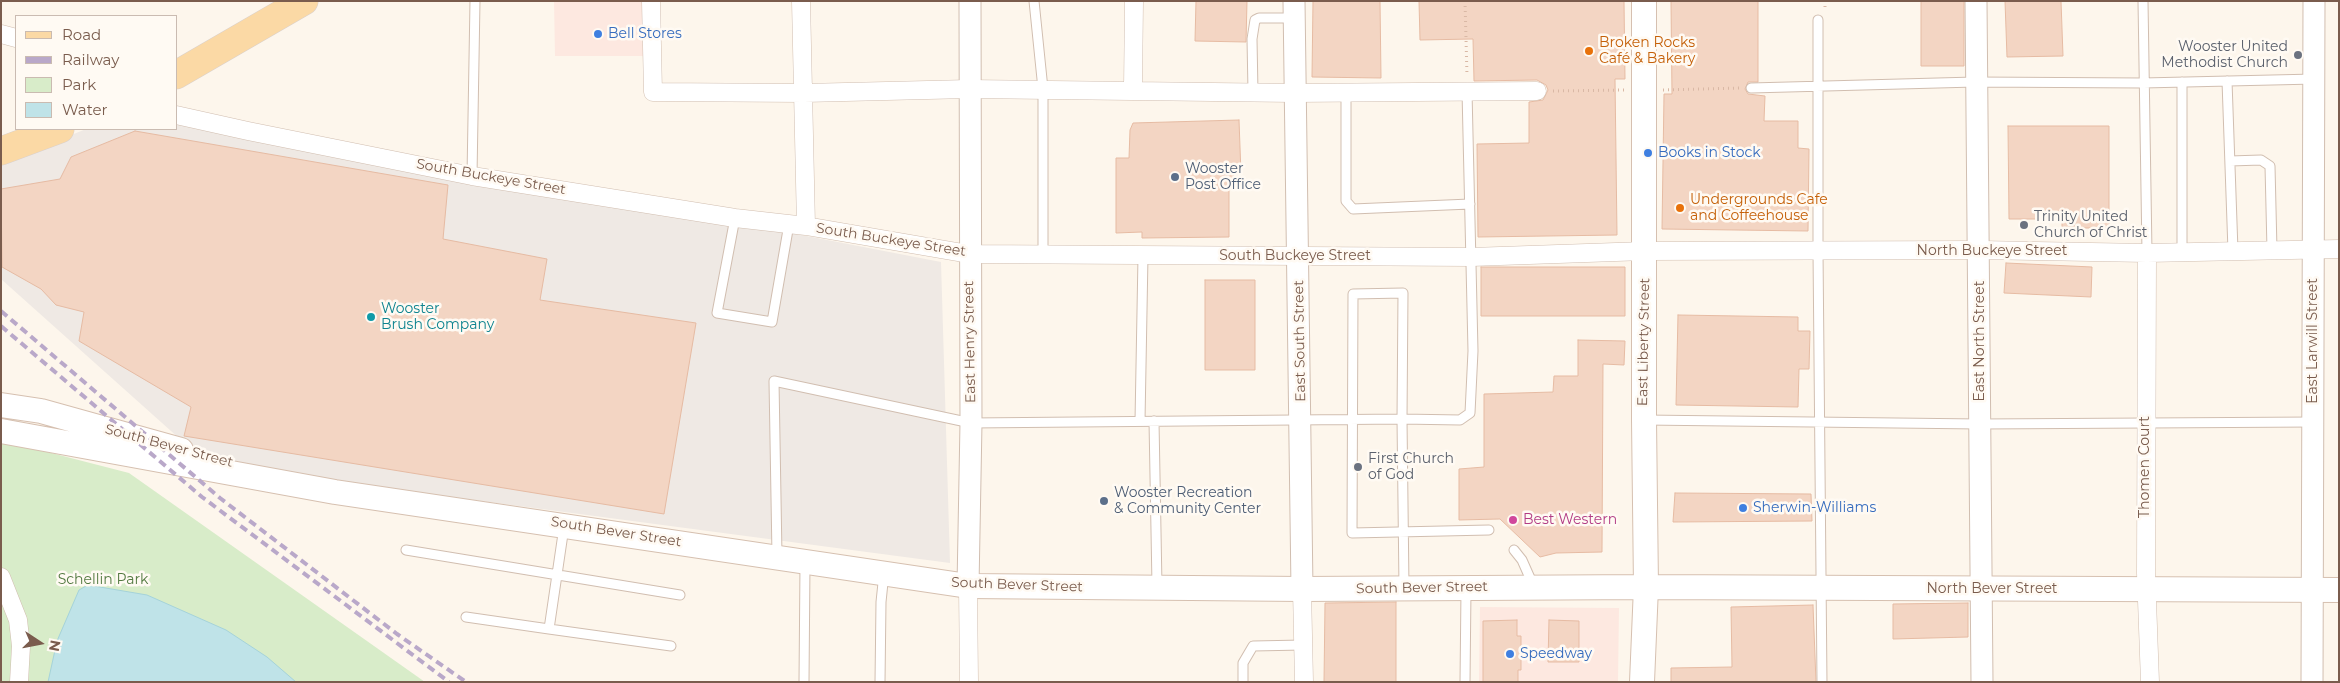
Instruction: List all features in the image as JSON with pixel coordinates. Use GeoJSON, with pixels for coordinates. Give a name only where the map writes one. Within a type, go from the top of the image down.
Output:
{"type":"FeatureCollection","features":[{"type":"Feature","properties":{"kind":"main road"},"geometry":{"type":"LineString","coordinates":[[178,73],[304,1]]}},
{"type":"Feature","properties":{"kind":"main road","name":"East Liberty Street"},"geometry":{"type":"LineString","coordinates":[[1642,682],[1646,587],[1644,420],[1646,90],[1644,1]]}},
{"type":"Feature","properties":{"kind":"main road"},"geometry":{"type":"LineString","coordinates":[[1,151],[57,130]]}},
{"type":"Feature","properties":{"kind":"main road","name":"South Bever Street"},"geometry":{"type":"LineString","coordinates":[[1,405],[41,411],[335,492]]}},
{"type":"Feature","properties":{"kind":"main road","name":"South Bever Street"},"geometry":{"type":"LineString","coordinates":[[1,431],[335,492],[564,524],[968,586],[1302,589],[1646,587]]}},
{"type":"Feature","properties":{"kind":"main road","name":"North Bever Street"},"geometry":{"type":"LineString","coordinates":[[1646,587],[2339,590]]}},
{"type":"Feature","properties":{"kind":"street"},"geometry":{"type":"LineString","coordinates":[[652,1],[653,92],[804,93],[969,89],[1133,89],[1294,93],[1467,90],[1537,91]]}},
{"type":"Feature","properties":{"kind":"street"},"geometry":{"type":"LineString","coordinates":[[801,1],[806,226]]}},
{"type":"Feature","properties":{"kind":"street","name":"East Henry Street"},"geometry":{"type":"LineString","coordinates":[[969,682],[968,586],[971,423],[969,254],[970,1]]}},
{"type":"Feature","properties":{"kind":"street"},"geometry":{"type":"LineString","coordinates":[[1133,89],[1134,1]]}},
{"type":"Feature","properties":{"kind":"street","name":"East North Street"},"geometry":{"type":"LineString","coordinates":[[1976,1],[1975,82],[1979,250],[1980,424],[1979,588],[1982,682]]}},
{"type":"Feature","properties":{"kind":"street","name":"East Larwill Street"},"geometry":{"type":"LineString","coordinates":[[2312,682],[2314,1]]}},
{"type":"Feature","properties":{"kind":"street","name":"East South Street"},"geometry":{"type":"LineString","coordinates":[[1294,10],[1294,93],[1300,255],[1304,682]]}},
{"type":"Feature","properties":{"kind":"street"},"geometry":{"type":"LineString","coordinates":[[1,34],[15,38]]}},
{"type":"Feature","properties":{"kind":"street","name":"South Buckeye Street"},"geometry":{"type":"LineString","coordinates":[[178,115],[472,176],[734,218],[806,226],[969,254],[1471,257],[1645,250]]}},
{"type":"Feature","properties":{"kind":"street","name":"North Buckeye Street"},"geometry":{"type":"LineString","coordinates":[[1645,250],[1818,252],[1979,250],[2146,253],[2339,249]]}},
{"type":"Feature","properties":{"kind":"street","name":"Thomen Court"},"geometry":{"type":"LineString","coordinates":[[2146,253],[2146,590],[2150,682]]}},
{"type":"Feature","properties":{"kind":"street"},"geometry":{"type":"LineString","coordinates":[[1,577],[18,620],[21,646],[19,682]]}},
{"type":"Feature","properties":{"kind":"lane"},"geometry":{"type":"LineString","coordinates":[[472,176],[475,1]]}},
{"type":"Feature","properties":{"kind":"lane"},"geometry":{"type":"LineString","coordinates":[[1034,1],[1043,89],[1043,254]]}},
{"type":"Feature","properties":{"kind":"lane"},"geometry":{"type":"LineString","coordinates":[[2143,1],[2146,253]]}},
{"type":"Feature","properties":{"kind":"lane"},"geometry":{"type":"LineString","coordinates":[[1253,92],[1252,39],[1255,20],[1294,10]]}},
{"type":"Feature","properties":{"kind":"lane"},"geometry":{"type":"LineString","coordinates":[[1818,20],[1822,682]]}},
{"type":"Feature","properties":{"kind":"lane"},"geometry":{"type":"LineString","coordinates":[[1750,88],[1975,82],[2144,83],[2315,79]]}},
{"type":"Feature","properties":{"kind":"lane"},"geometry":{"type":"LineString","coordinates":[[2227,81],[2234,251]]}},
{"type":"Feature","properties":{"kind":"lane"},"geometry":{"type":"LineString","coordinates":[[2182,82],[2182,252]]}},
{"type":"Feature","properties":{"kind":"lane"},"geometry":{"type":"LineString","coordinates":[[777,557],[774,381],[971,423],[1301,419],[1460,420],[1470,413],[1473,351],[1467,90]]}},
{"type":"Feature","properties":{"kind":"lane"},"geometry":{"type":"LineString","coordinates":[[1346,92],[1346,202],[1353,208],[1470,204]]}},
{"type":"Feature","properties":{"kind":"lane"},"geometry":{"type":"LineString","coordinates":[[2230,161],[2261,160],[2270,166],[2272,250]]}},
{"type":"Feature","properties":{"kind":"lane"},"geometry":{"type":"LineString","coordinates":[[734,218],[718,313],[772,322],[789,224]]}},
{"type":"Feature","properties":{"kind":"lane"},"geometry":{"type":"LineString","coordinates":[[1140,422],[1143,256]]}},
{"type":"Feature","properties":{"kind":"lane"},"geometry":{"type":"LineString","coordinates":[[1404,588],[1404,532],[1402,419],[1403,293],[1353,294],[1352,533],[1404,532],[1489,530]]}},
{"type":"Feature","properties":{"kind":"lane"},"geometry":{"type":"LineString","coordinates":[[1644,420],[1980,424],[2314,422]]}},
{"type":"Feature","properties":{"kind":"lane"},"geometry":{"type":"LineString","coordinates":[[1154,421],[1157,588]]}},
{"type":"Feature","properties":{"kind":"lane"},"geometry":{"type":"LineString","coordinates":[[549,629],[564,524]]}},
{"type":"Feature","properties":{"kind":"lane"},"geometry":{"type":"LineString","coordinates":[[406,550],[680,595]]}},
{"type":"Feature","properties":{"kind":"lane"},"geometry":{"type":"LineString","coordinates":[[1514,550],[1522,560],[1534,587]]}},
{"type":"Feature","properties":{"kind":"lane"},"geometry":{"type":"LineString","coordinates":[[804,682],[805,561]]}},
{"type":"Feature","properties":{"kind":"lane"},"geometry":{"type":"LineString","coordinates":[[880,682],[881,602],[884,573]]}},
{"type":"Feature","properties":{"kind":"lane"},"geometry":{"type":"LineString","coordinates":[[1465,682],[1466,588]]}},
{"type":"Feature","properties":{"kind":"lane"},"geometry":{"type":"LineString","coordinates":[[466,617],[671,646]]}},
{"type":"Feature","properties":{"kind":"lane"},"geometry":{"type":"LineString","coordinates":[[1243,682],[1243,663],[1252,646],[1303,646]]}},
{"type":"Feature","properties":{"kind":"path"},"geometry":{"type":"LineString","coordinates":[[1465,1],[1467,90]]}},
{"type":"Feature","properties":{"kind":"path"},"geometry":{"type":"LineString","coordinates":[[1825,1],[1825,12]]}},
{"type":"Feature","properties":{"kind":"path"},"geometry":{"type":"LineString","coordinates":[[1537,91],[1750,88]]}},
{"type":"Feature","properties":{"kind":"shaded area"},"geometry":{"type":"Polygon","coordinates":[[[554,1],[642,1],[643,56],[555,56],[554,1]]]}},
{"type":"Feature","properties":{"kind":"shaded area"},"geometry":{"type":"Polygon","coordinates":[[[178,114],[941,262],[950,563],[209,465],[1,279],[1,164],[84,130],[178,130],[178,114]]]}},
{"type":"Feature","properties":{"kind":"shaded area"},"geometry":{"type":"Polygon","coordinates":[[[1480,607],[1619,608],[1618,682],[1479,682],[1480,607]]]}},
{"type":"Feature","properties":{"kind":"green space","name":"Schellin Park"},"geometry":{"type":"Polygon","coordinates":[[[1,440],[129,473],[425,682],[1,682],[1,440]]]}},
{"type":"Feature","properties":{"kind":"water"},"geometry":{"type":"Polygon","coordinates":[[[88,585],[147,595],[226,630],[267,657],[296,682],[48,682],[57,641],[79,590],[88,585]]]}},
{"type":"Feature","properties":{"kind":"building"},"geometry":{"type":"Polygon","coordinates":[[[1196,1],[1247,1],[1246,42],[1195,41],[1196,1]]]}},
{"type":"Feature","properties":{"kind":"building"},"geometry":{"type":"Polygon","coordinates":[[[1313,1],[1380,1],[1381,78],[1312,77],[1313,1]]]}},
{"type":"Feature","properties":{"kind":"building"},"geometry":{"type":"Polygon","coordinates":[[[1419,1],[1624,1],[1625,79],[1615,79],[1617,235],[1478,237],[1477,144],[1529,143],[1529,102],[1543,100],[1548,90],[1546,85],[1537,80],[1474,81],[1473,39],[1420,40],[1419,1]]]}},
{"type":"Feature","properties":{"kind":"building"},"geometry":{"type":"Polygon","coordinates":[[[1671,1],[1758,1],[1758,82],[1748,82],[1745,89],[1748,94],[1765,96],[1764,121],[1798,121],[1798,148],[1809,149],[1808,231],[1662,229],[1664,94],[1672,94],[1671,1]]]}},
{"type":"Feature","properties":{"kind":"building"},"geometry":{"type":"Polygon","coordinates":[[[1921,1],[1964,1],[1964,66],[1921,66],[1921,1]]]}},
{"type":"Feature","properties":{"kind":"building"},"geometry":{"type":"Polygon","coordinates":[[[2005,1],[2061,1],[2063,56],[2007,57],[2005,1]]]}},
{"type":"Feature","properties":{"kind":"building","name":"Wooster Post Office"},"geometry":{"type":"Polygon","coordinates":[[[1239,120],[1241,174],[1233,174],[1234,180],[1229,181],[1229,237],[1142,238],[1142,232],[1116,233],[1116,158],[1129,158],[1130,130],[1133,123],[1239,120]]]}},
{"type":"Feature","properties":{"kind":"building"},"geometry":{"type":"Polygon","coordinates":[[[2008,126],[2109,126],[2109,228],[2062,228],[2062,219],[2009,219],[2008,126]]]}},
{"type":"Feature","properties":{"kind":"building","name":"Wooster Brush Company"},"geometry":{"type":"Polygon","coordinates":[[[135,131],[448,185],[443,239],[547,259],[540,300],[696,323],[664,514],[184,436],[191,407],[79,341],[84,312],[56,305],[41,289],[2,267],[1,189],[60,179],[71,157],[135,131]]]}},
{"type":"Feature","properties":{"kind":"building"},"geometry":{"type":"Polygon","coordinates":[[[2006,263],[2092,267],[2091,297],[2004,293],[2006,263]]]}},
{"type":"Feature","properties":{"kind":"building"},"geometry":{"type":"Polygon","coordinates":[[[1481,267],[1625,267],[1625,316],[1481,316],[1481,267]]]}},
{"type":"Feature","properties":{"kind":"building"},"geometry":{"type":"Polygon","coordinates":[[[1205,280],[1255,280],[1255,370],[1205,370],[1205,280]]]}},
{"type":"Feature","properties":{"kind":"building"},"geometry":{"type":"Polygon","coordinates":[[[1678,315],[1798,317],[1798,331],[1810,331],[1809,369],[1799,369],[1798,407],[1676,405],[1678,315]]]}},
{"type":"Feature","properties":{"kind":"building"},"geometry":{"type":"Polygon","coordinates":[[[1578,340],[1625,341],[1624,365],[1603,364],[1602,552],[1556,553],[1540,557],[1500,519],[1459,520],[1459,469],[1484,467],[1484,394],[1553,392],[1554,376],[1578,376],[1578,340]]]}},
{"type":"Feature","properties":{"kind":"building","name":"Sherwin-Williams"},"geometry":{"type":"Polygon","coordinates":[[[1675,493],[1811,494],[1812,521],[1673,522],[1675,493]]]}},
{"type":"Feature","properties":{"kind":"building"},"geometry":{"type":"Polygon","coordinates":[[[1396,602],[1396,682],[1324,682],[1325,603],[1396,602]]]}},
{"type":"Feature","properties":{"kind":"building"},"geometry":{"type":"Polygon","coordinates":[[[1968,603],[1968,637],[1893,639],[1893,604],[1968,603]]]}},
{"type":"Feature","properties":{"kind":"building"},"geometry":{"type":"Polygon","coordinates":[[[1813,605],[1816,682],[1671,682],[1671,668],[1732,667],[1731,607],[1813,605]]]}},
{"type":"Feature","properties":{"kind":"building"},"geometry":{"type":"Polygon","coordinates":[[[1517,620],[1517,636],[1521,636],[1521,670],[1518,670],[1518,682],[1483,682],[1483,621],[1517,620]]]}},
{"type":"Feature","properties":{"kind":"building"},"geometry":{"type":"Polygon","coordinates":[[[1549,620],[1579,621],[1579,662],[1548,662],[1549,620]]]}},
{"type":"Feature","properties":{"kind":"railway"},"geometry":{"type":"LineString","coordinates":[[1,311],[220,498],[397,634],[466,682]]}},
{"type":"Feature","properties":{"kind":"railway"},"geometry":{"type":"LineString","coordinates":[[1,326],[202,497],[449,682]]}},
{"type":"Feature","properties":{"kind":"place","name":"Bell Stores"},"geometry":{"type":"Point","coordinates":[598,34]}},
{"type":"Feature","properties":{"kind":"place","name":"Broken Rocks Café & Bakery"},"geometry":{"type":"Point","coordinates":[1589,51]}},
{"type":"Feature","properties":{"kind":"place","name":"Wooster United Methodist Church"},"geometry":{"type":"Point","coordinates":[2298,55]}},
{"type":"Feature","properties":{"kind":"place","name":"Books in Stock"},"geometry":{"type":"Point","coordinates":[1648,153]}},
{"type":"Feature","properties":{"kind":"place","name":"Wooster Post Office"},"geometry":{"type":"Point","coordinates":[1175,177]}},
{"type":"Feature","properties":{"kind":"place","name":"Undergrounds Cafe and Coffeehouse"},"geometry":{"type":"Point","coordinates":[1680,208]}},
{"type":"Feature","properties":{"kind":"place","name":"Trinity United Church of Christ"},"geometry":{"type":"Point","coordinates":[2024,225]}},
{"type":"Feature","properties":{"kind":"place","name":"Wooster Brush Company"},"geometry":{"type":"Point","coordinates":[371,317]}},
{"type":"Feature","properties":{"kind":"place","name":"First Church of God"},"geometry":{"type":"Point","coordinates":[1358,467]}},
{"type":"Feature","properties":{"kind":"place","name":"Wooster Recreation & Community Center"},"geometry":{"type":"Point","coordinates":[1104,501]}},
{"type":"Feature","properties":{"kind":"place","name":"Sherwin-Williams"},"geometry":{"type":"Point","coordinates":[1743,508]}},
{"type":"Feature","properties":{"kind":"place","name":"Best Western"},"geometry":{"type":"Point","coordinates":[1513,520]}},
{"type":"Feature","properties":{"kind":"place","name":"Speedway"},"geometry":{"type":"Point","coordinates":[1510,654]}}]}
